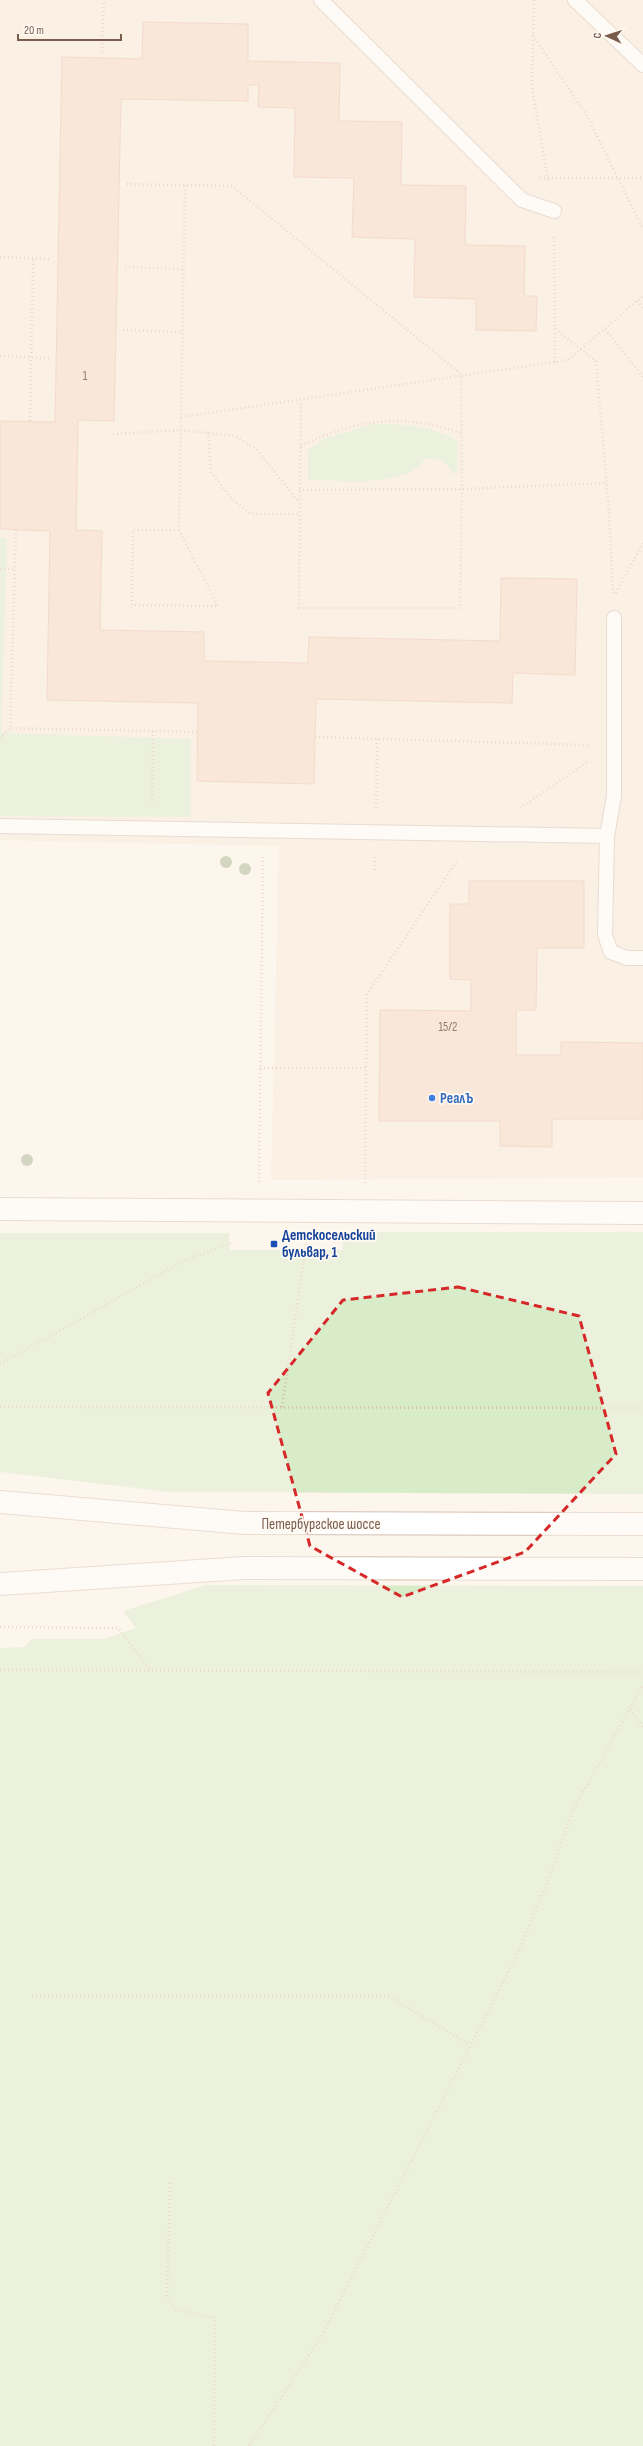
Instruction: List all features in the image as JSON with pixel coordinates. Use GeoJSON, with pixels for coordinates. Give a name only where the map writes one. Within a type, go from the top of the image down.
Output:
{"type":"FeatureCollection","features":[{"type":"Feature","properties":{"kind":"main road"},"geometry":{"type":"LineString","coordinates":[[0,1209],[643,1213]]}},
{"type":"Feature","properties":{"kind":"main road","name":"Петербургское шоссе"},"geometry":{"type":"LineString","coordinates":[[0,1502],[245,1524],[643,1524]]}},
{"type":"Feature","properties":{"kind":"main road"},"geometry":{"type":"LineString","coordinates":[[0,1584],[244,1568],[643,1568]]}},
{"type":"Feature","properties":{"kind":"lane"},"geometry":{"type":"LineString","coordinates":[[321,0],[522,200],[554,211]]}},
{"type":"Feature","properties":{"kind":"lane"},"geometry":{"type":"LineString","coordinates":[[575,0],[643,65]]}},
{"type":"Feature","properties":{"kind":"lane"},"geometry":{"type":"LineString","coordinates":[[614,618],[612,745],[614,796],[607,836],[606,935],[612,952],[627,958],[643,958]]}},
{"type":"Feature","properties":{"kind":"lane"},"geometry":{"type":"LineString","coordinates":[[0,826],[607,836]]}},
{"type":"Feature","properties":{"kind":"path"},"geometry":{"type":"LineString","coordinates":[[102,52],[104,0]]}},
{"type":"Feature","properties":{"kind":"path"},"geometry":{"type":"LineString","coordinates":[[534,0],[532,87],[554,211],[555,362]]}},
{"type":"Feature","properties":{"kind":"path"},"geometry":{"type":"LineString","coordinates":[[533,35],[587,116],[643,229]]}},
{"type":"Feature","properties":{"kind":"path"},"geometry":{"type":"LineString","coordinates":[[497,176],[547,178],[643,178]]}},
{"type":"Feature","properties":{"kind":"path"},"geometry":{"type":"LineString","coordinates":[[127,184],[232,186],[461,374],[462,489],[460,608],[299,608],[301,400]]}},
{"type":"Feature","properties":{"kind":"path"},"geometry":{"type":"LineString","coordinates":[[179,530],[133,530],[132,605],[218,606],[179,530],[185,185]]}},
{"type":"Feature","properties":{"kind":"path"},"geometry":{"type":"LineString","coordinates":[[0,257],[51,259]]}},
{"type":"Feature","properties":{"kind":"path"},"geometry":{"type":"LineString","coordinates":[[30,421],[33,258]]}},
{"type":"Feature","properties":{"kind":"path"},"geometry":{"type":"LineString","coordinates":[[125,267],[183,269]]}},
{"type":"Feature","properties":{"kind":"path"},"geometry":{"type":"LineString","coordinates":[[181,417],[301,400],[461,374],[568,360],[643,296]]}},
{"type":"Feature","properties":{"kind":"path"},"geometry":{"type":"LineString","coordinates":[[637,301],[643,308]]}},
{"type":"Feature","properties":{"kind":"path"},"geometry":{"type":"LineString","coordinates":[[605,328],[643,377]]}},
{"type":"Feature","properties":{"kind":"path"},"geometry":{"type":"LineString","coordinates":[[555,329],[582,348],[596,361],[606,483],[613,599],[643,543]]}},
{"type":"Feature","properties":{"kind":"path"},"geometry":{"type":"LineString","coordinates":[[123,330],[182,332]]}},
{"type":"Feature","properties":{"kind":"path"},"geometry":{"type":"LineString","coordinates":[[0,356],[51,358]]}},
{"type":"Feature","properties":{"kind":"path"},"geometry":{"type":"LineString","coordinates":[[301,446],[326,434],[357,424],[387,419],[435,424],[462,433]]}},
{"type":"Feature","properties":{"kind":"path"},"geometry":{"type":"LineString","coordinates":[[113,434],[180,430],[235,436],[257,450],[299,502]]}},
{"type":"Feature","properties":{"kind":"path"},"geometry":{"type":"LineString","coordinates":[[208,432],[211,472],[232,499],[251,514],[299,514]]}},
{"type":"Feature","properties":{"kind":"path"},"geometry":{"type":"LineString","coordinates":[[299,490],[462,489],[606,483]]}},
{"type":"Feature","properties":{"kind":"path"},"geometry":{"type":"LineString","coordinates":[[0,738],[10,728],[16,530]]}},
{"type":"Feature","properties":{"kind":"path"},"geometry":{"type":"LineString","coordinates":[[0,569],[15,569]]}},
{"type":"Feature","properties":{"kind":"path"},"geometry":{"type":"LineString","coordinates":[[10,728],[198,732]]}},
{"type":"Feature","properties":{"kind":"path"},"geometry":{"type":"LineString","coordinates":[[152,828],[153,731]]}},
{"type":"Feature","properties":{"kind":"path"},"geometry":{"type":"LineString","coordinates":[[315,737],[612,745]]}},
{"type":"Feature","properties":{"kind":"path"},"geometry":{"type":"LineString","coordinates":[[482,834],[612,745]]}},
{"type":"Feature","properties":{"kind":"path"},"geometry":{"type":"LineString","coordinates":[[259,1189],[263,830]]}},
{"type":"Feature","properties":{"kind":"path"},"geometry":{"type":"LineString","coordinates":[[365,1189],[367,994],[457,861]]}},
{"type":"Feature","properties":{"kind":"path"},"geometry":{"type":"LineString","coordinates":[[260,1068],[366,1068]]}},
{"type":"Feature","properties":{"kind":"path"},"geometry":{"type":"LineString","coordinates":[[300,1239],[314,1239]]}},
{"type":"Feature","properties":{"kind":"path"},"geometry":{"type":"LineString","coordinates":[[282,1407],[307,1239]]}},
{"type":"Feature","properties":{"kind":"path"},"geometry":{"type":"LineString","coordinates":[[0,1364],[185,1260],[235,1241]]}},
{"type":"Feature","properties":{"kind":"path"},"geometry":{"type":"LineString","coordinates":[[0,1407],[643,1408]]}},
{"type":"Feature","properties":{"kind":"path"},"geometry":{"type":"LineString","coordinates":[[0,1626],[118,1628],[149,1669]]}},
{"type":"Feature","properties":{"kind":"path"},"geometry":{"type":"LineString","coordinates":[[0,1670],[149,1669],[643,1672]]}},
{"type":"Feature","properties":{"kind":"path"},"geometry":{"type":"LineString","coordinates":[[249,2446],[321,2337],[518,1952],[548,1880],[573,1810],[643,1685]]}},
{"type":"Feature","properties":{"kind":"path"},"geometry":{"type":"LineString","coordinates":[[630,1710],[643,1727]]}},
{"type":"Feature","properties":{"kind":"path"},"geometry":{"type":"LineString","coordinates":[[32,1996],[389,1996],[470,2045]]}},
{"type":"Feature","properties":{"kind":"path"},"geometry":{"type":"LineString","coordinates":[[170,2183],[167,2298],[175,2309],[215,2318],[214,2446]]}},
{"type":"Feature","properties":{"kind":"highlighted area"},"geometry":{"type":"Polygon","coordinates":[[[458,1287],[579,1316],[616,1454],[525,1552],[402,1597],[310,1546],[268,1393],[343,1300],[458,1287]]]}},
{"type":"Feature","properties":{"kind":"shaded area"},"geometry":{"type":"Polygon","coordinates":[[[0,0],[643,0],[643,1177],[271,1180],[279,846],[0,840],[0,0]]]}},
{"type":"Feature","properties":{"kind":"green space"},"geometry":{"type":"Polygon","coordinates":[[[372,424],[416,426],[436,431],[457,440],[457,474],[452,473],[448,465],[442,461],[425,459],[416,469],[403,475],[388,479],[371,481],[308,480],[308,450],[324,439],[372,424]]]}},
{"type":"Feature","properties":{"kind":"green space"},"geometry":{"type":"Polygon","coordinates":[[[0,538],[7,538],[1,733],[191,739],[190,817],[0,816],[0,538]]]}},
{"type":"Feature","properties":{"kind":"green space"},"geometry":{"type":"Polygon","coordinates":[[[343,1232],[643,1232],[643,1494],[169,1492],[0,1472],[0,1233],[229,1233],[230,1250],[342,1250],[343,1232]]]}},
{"type":"Feature","properties":{"kind":"green space"},"geometry":{"type":"Polygon","coordinates":[[[206,1585],[643,1586],[643,2446],[0,2446],[0,1648],[24,1647],[32,1639],[104,1639],[136,1628],[123,1611],[206,1585]]]}},
{"type":"Feature","properties":{"kind":"building"},"geometry":{"type":"Polygon","coordinates":[[[143,22],[248,24],[248,61],[340,63],[339,121],[402,122],[401,185],[466,186],[465,245],[525,246],[524,296],[537,296],[536,331],[476,330],[476,299],[414,297],[415,239],[352,237],[354,178],[294,177],[295,108],[258,107],[259,85],[248,85],[248,101],[121,99],[114,421],[78,420],[76,530],[102,531],[100,630],[204,632],[204,661],[308,663],[309,637],[500,641],[501,578],[577,579],[575,675],[513,673],[512,703],[316,699],[314,784],[197,781],[198,703],[47,700],[50,531],[0,529],[0,421],[55,422],[62,57],[142,59],[143,22]]]}},
{"type":"Feature","properties":{"kind":"building"},"geometry":{"type":"Polygon","coordinates":[[[469,881],[584,881],[584,948],[537,948],[536,1010],[516,1010],[516,1055],[561,1055],[561,1042],[643,1043],[643,1119],[552,1119],[552,1147],[500,1146],[500,1121],[379,1121],[380,1010],[471,1011],[471,980],[450,979],[450,904],[469,904],[469,881]]]}},
{"type":"Feature","properties":{"kind":"place","name":"РеалЪ"},"geometry":{"type":"Point","coordinates":[432,1098]}},
{"type":"Feature","properties":{"kind":"place","name":"Детскосельский бульвар, 1"},"geometry":{"type":"Point","coordinates":[274,1244]}}]}
